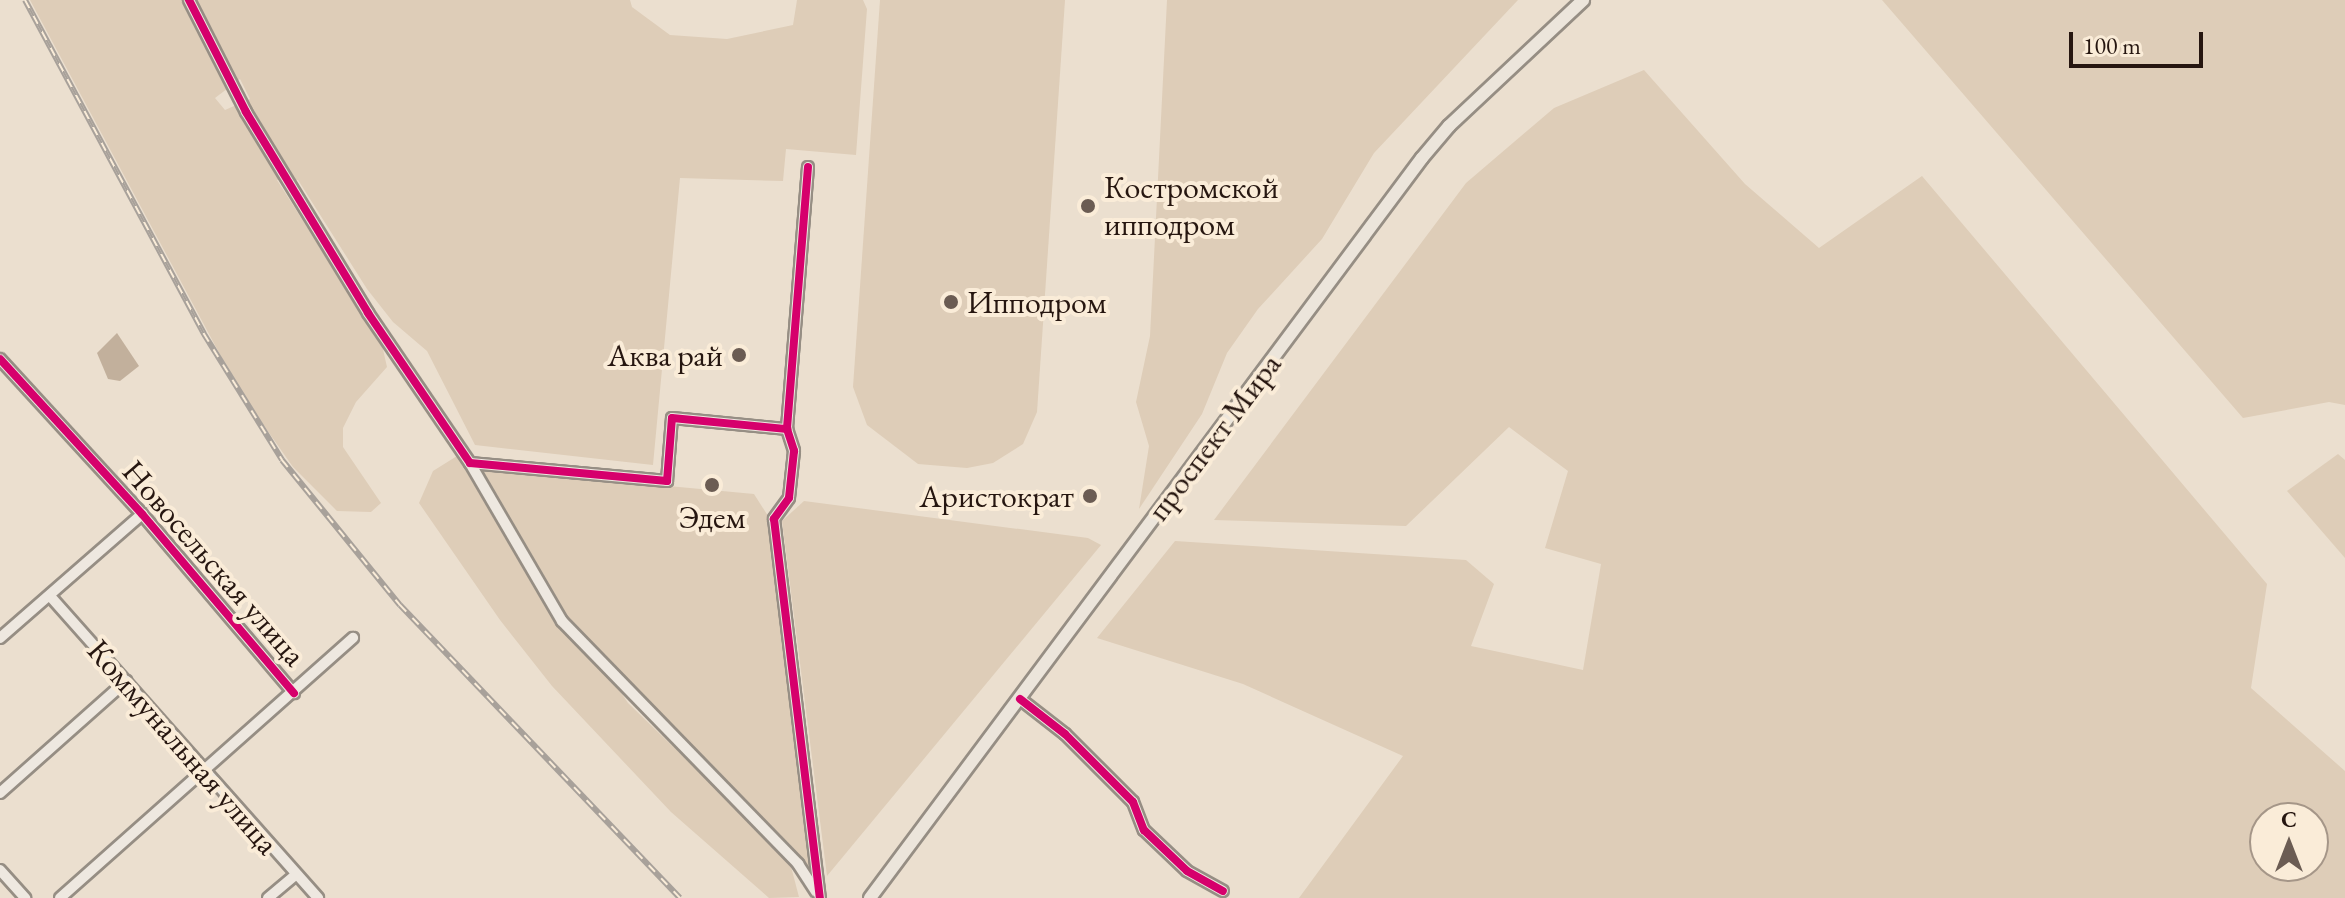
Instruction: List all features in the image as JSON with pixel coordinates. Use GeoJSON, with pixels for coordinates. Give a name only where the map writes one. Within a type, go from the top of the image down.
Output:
{"type":"FeatureCollection","features":[{"type":"Feature","properties":{"kind":"main road","name":"проспект Мира"},"geometry":{"type":"LineString","coordinates":[[870,898],[1422,158],[1449,126],[1583,0]]}},
{"type":"Feature","properties":{"kind":"street"},"geometry":{"type":"LineString","coordinates":[[189,0],[246,112],[368,313],[470,463],[562,621],[798,864],[820,898]]}},
{"type":"Feature","properties":{"kind":"street"},"geometry":{"type":"LineString","coordinates":[[808,167],[787,429],[794,451],[789,498],[774,519],[820,898]]}},
{"type":"Feature","properties":{"kind":"street","name":"Новосельская улица"},"geometry":{"type":"LineString","coordinates":[[0,359],[142,514],[294,693]]}},
{"type":"Feature","properties":{"kind":"street"},"geometry":{"type":"LineString","coordinates":[[470,463],[667,481],[672,418],[787,429]]}},
{"type":"Feature","properties":{"kind":"street"},"geometry":{"type":"LineString","coordinates":[[0,638],[142,514]]}},
{"type":"Feature","properties":{"kind":"street","name":"Коммунальная улица"},"geometry":{"type":"LineString","coordinates":[[50,596],[318,898]]}},
{"type":"Feature","properties":{"kind":"street"},"geometry":{"type":"LineString","coordinates":[[60,898],[207,771],[353,638]]}},
{"type":"Feature","properties":{"kind":"street"},"geometry":{"type":"LineString","coordinates":[[0,793],[126,681]]}},
{"type":"Feature","properties":{"kind":"street"},"geometry":{"type":"LineString","coordinates":[[1020,699],[1065,734],[1133,802],[1144,830],[1187,871],[1223,891]]}},
{"type":"Feature","properties":{"kind":"street"},"geometry":{"type":"LineString","coordinates":[[0,870],[25,898]]}},
{"type":"Feature","properties":{"kind":"street"},"geometry":{"type":"LineString","coordinates":[[268,898],[295,875]]}},
{"type":"Feature","properties":{"kind":"shaded area"},"geometry":{"type":"Polygon","coordinates":[[[30,0],[630,0],[632,7],[670,35],[727,39],[793,25],[797,0],[863,0],[867,9],[856,155],[786,149],[783,181],[680,178],[653,465],[475,445],[427,351],[393,322],[367,289],[298,180],[277,180],[382,345],[387,367],[356,402],[343,428],[343,447],[381,503],[371,512],[337,511],[293,467],[239,390],[30,0]],[[240,79],[215,98],[225,110],[250,99],[240,79]]]}},
{"type":"Feature","properties":{"kind":"shaded area","name":"Ипподром"},"geometry":{"type":"Polygon","coordinates":[[[880,0],[1065,0],[1037,412],[1023,444],[993,463],[967,468],[918,464],[867,425],[853,387],[880,0]]]}},
{"type":"Feature","properties":{"kind":"shaded area"},"geometry":{"type":"Polygon","coordinates":[[[1167,0],[1518,0],[1374,153],[1322,239],[1258,309],[1227,353],[1202,414],[1139,509],[1149,446],[1136,402],[1150,336],[1167,0]]]}},
{"type":"Feature","properties":{"kind":"shaded area"},"geometry":{"type":"Polygon","coordinates":[[[1882,0],[2345,0],[2345,405],[2329,402],[2243,418],[1882,0]]]}},
{"type":"Feature","properties":{"kind":"shaded area"},"geometry":{"type":"Polygon","coordinates":[[[1644,70],[1745,184],[1819,248],[1922,176],[2267,584],[2251,688],[2345,771],[2345,898],[1299,898],[1403,756],[1243,684],[1097,638],[1175,541],[1466,560],[1494,584],[1471,646],[1583,670],[1601,564],[1545,548],[1568,471],[1509,427],[1406,526],[1214,520],[1466,183],[1554,108],[1644,70]]]}},
{"type":"Feature","properties":{"kind":"shaded area"},"geometry":{"type":"Polygon","coordinates":[[[117,333],[139,366],[120,381],[108,379],[97,353],[117,333]]]}},
{"type":"Feature","properties":{"kind":"shaded area"},"geometry":{"type":"Polygon","coordinates":[[[2338,454],[2345,460],[2345,558],[2287,491],[2338,454]]]}},
{"type":"Feature","properties":{"kind":"shaded area"},"geometry":{"type":"Polygon","coordinates":[[[457,456],[559,627],[610,676],[628,703],[789,859],[799,897],[769,898],[671,812],[552,686],[500,620],[419,503],[433,471],[457,456]]]}},
{"type":"Feature","properties":{"kind":"shaded area"},"geometry":{"type":"Polygon","coordinates":[[[475,468],[754,494],[770,519],[813,875],[564,618],[475,468]]]}},
{"type":"Feature","properties":{"kind":"shaded area"},"geometry":{"type":"Polygon","coordinates":[[[804,501],[1088,538],[1101,545],[827,876],[782,521],[804,501]]]}},
{"type":"Feature","properties":{"kind":"railway"},"geometry":{"type":"LineString","coordinates":[[25,0],[204,334],[282,460],[400,605],[680,898]]}},
{"type":"Feature","properties":{"kind":"cycle path"},"geometry":{"type":"LineString","coordinates":[[189,0],[246,112],[368,313],[470,463],[667,481],[672,418],[787,429]]}},
{"type":"Feature","properties":{"kind":"cycle path"},"geometry":{"type":"LineString","coordinates":[[808,167],[787,429],[794,451],[789,498],[774,519],[820,898]]}},
{"type":"Feature","properties":{"kind":"cycle path"},"geometry":{"type":"LineString","coordinates":[[0,359],[142,514],[294,693]]}},
{"type":"Feature","properties":{"kind":"cycle path"},"geometry":{"type":"LineString","coordinates":[[1020,699],[1065,734],[1133,802],[1144,830],[1187,871],[1223,891]]}},
{"type":"Feature","properties":{"kind":"place","name":"Костромской ипподром"},"geometry":{"type":"Point","coordinates":[1088,206]}},
{"type":"Feature","properties":{"kind":"place","name":"Ипподром"},"geometry":{"type":"Point","coordinates":[951,302]}},
{"type":"Feature","properties":{"kind":"place","name":"Аква рай"},"geometry":{"type":"Point","coordinates":[739,355]}},
{"type":"Feature","properties":{"kind":"place","name":"Эдем"},"geometry":{"type":"Point","coordinates":[712,485]}},
{"type":"Feature","properties":{"kind":"place","name":"Аристократ"},"geometry":{"type":"Point","coordinates":[1090,496]}}]}
